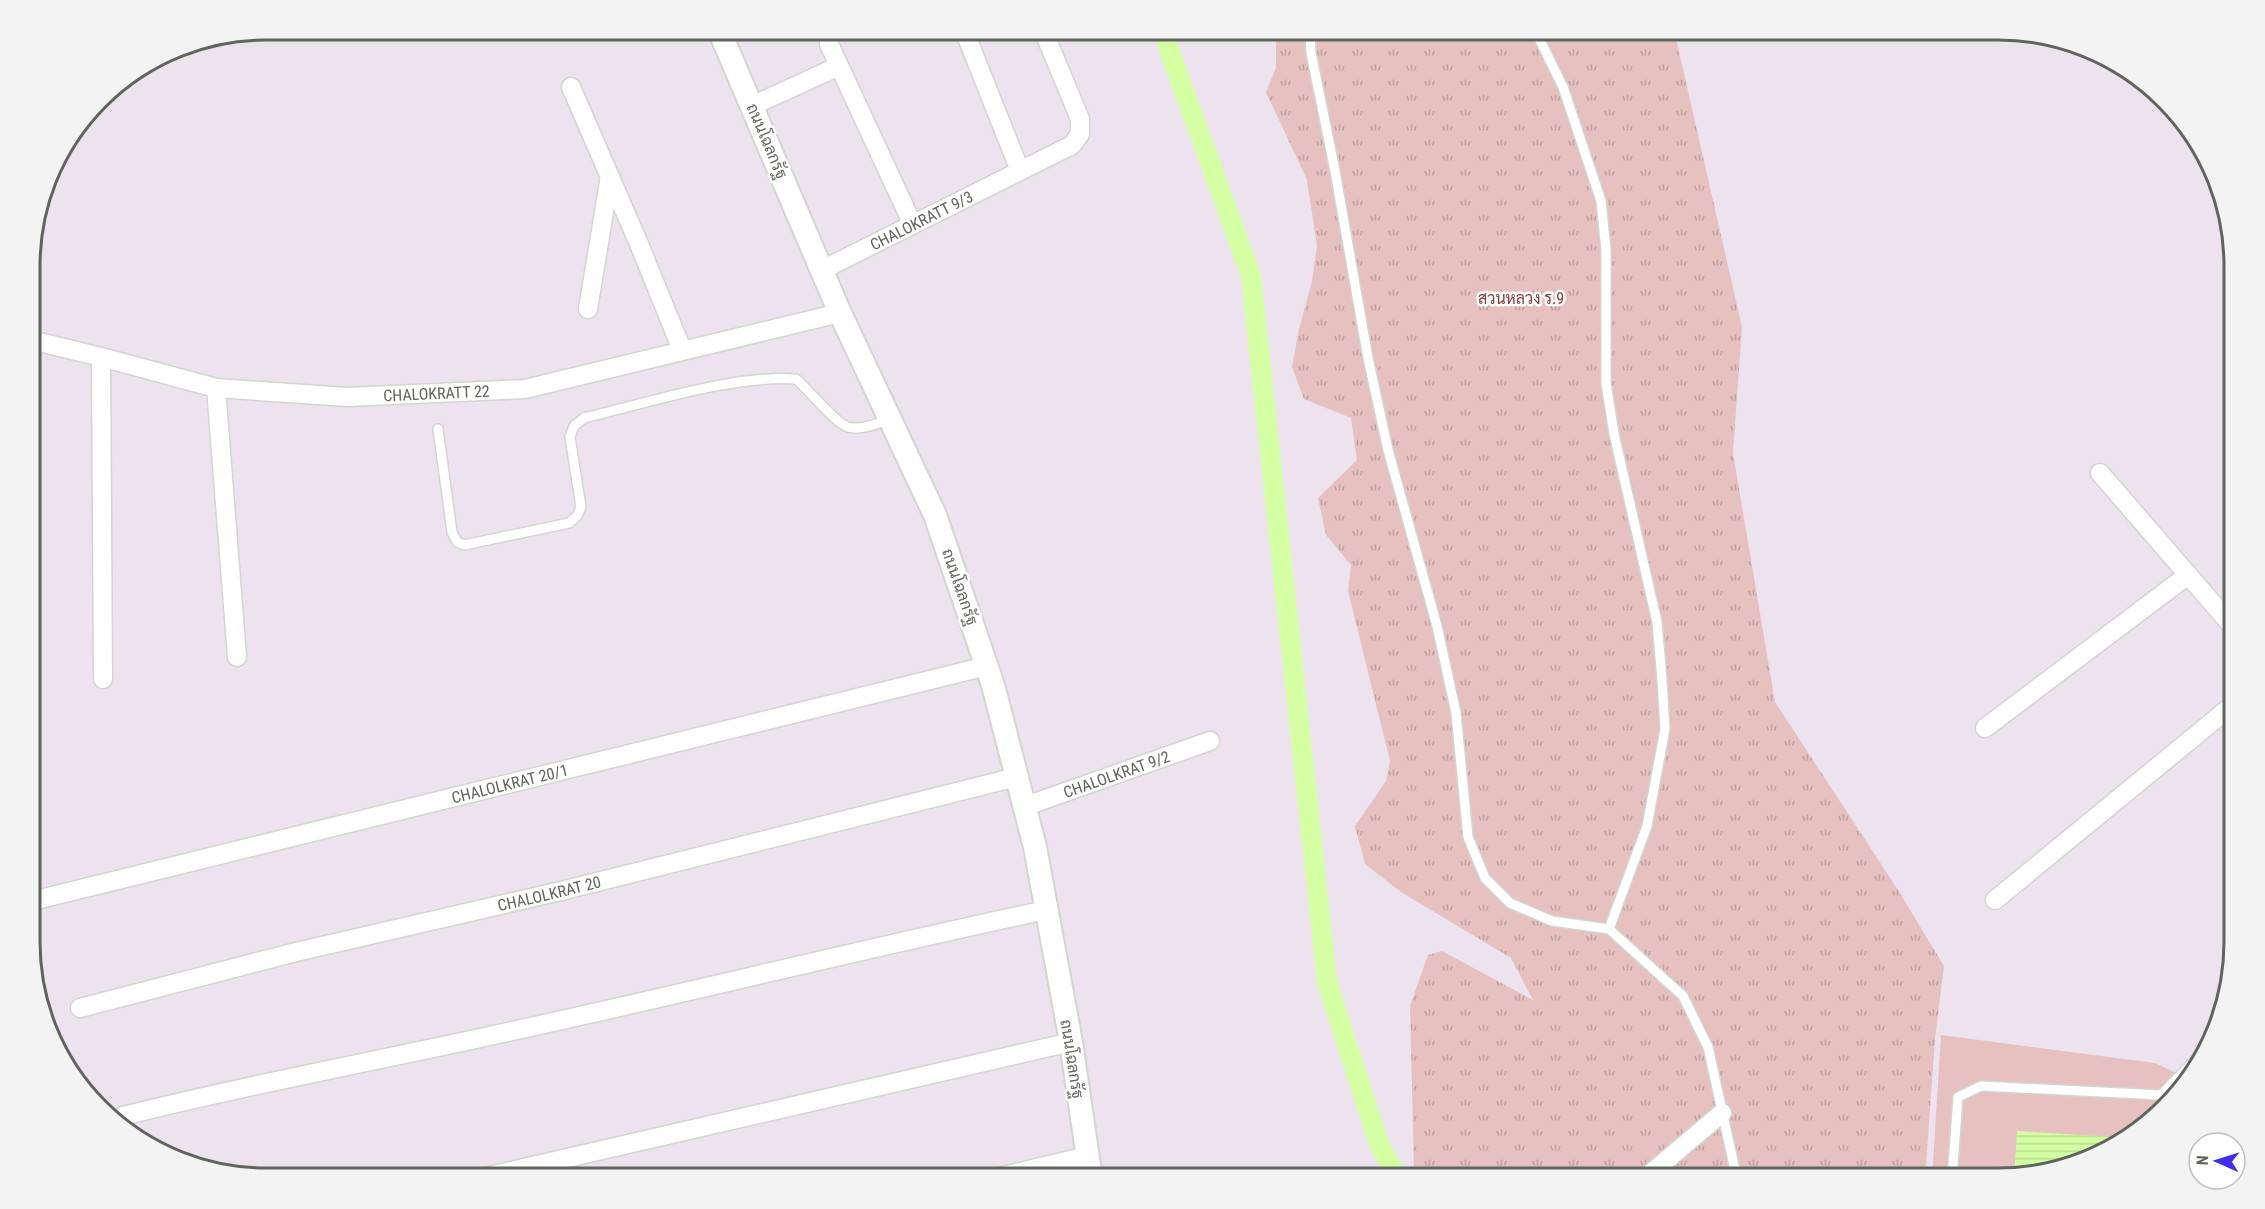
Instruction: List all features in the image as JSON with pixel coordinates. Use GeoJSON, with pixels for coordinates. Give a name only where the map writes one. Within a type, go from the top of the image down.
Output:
{"type":"FeatureCollection","features":[{"type":"Feature","properties":{"kind":"street","name":"ถนนโฉลกรัฐ"},"geometry":{"type":"LineString","coordinates":[[723,40],[840,313],[935,515],[987,666],[1035,848],[1071,1042],[1089,1168]]}},
{"type":"Feature","properties":{"kind":"street"},"geometry":{"type":"LineString","coordinates":[[830,40],[839,66],[912,223]]}},
{"type":"Feature","properties":{"kind":"street"},"geometry":{"type":"LineString","coordinates":[[968,40],[1020,171]]}},
{"type":"Feature","properties":{"kind":"street","name":"CHALOKRATT 9/3"},"geometry":{"type":"LineString","coordinates":[[822,270],[1072,145],[1080,134],[1080,119],[1047,40]]}},
{"type":"Feature","properties":{"kind":"street"},"geometry":{"type":"LineString","coordinates":[[752,106],[839,66]]}},
{"type":"Feature","properties":{"kind":"street"},"geometry":{"type":"LineString","coordinates":[[571,87],[682,350]]}},
{"type":"Feature","properties":{"kind":"street"},"geometry":{"type":"LineString","coordinates":[[588,309],[610,176]]}},
{"type":"Feature","properties":{"kind":"street","name":"CHALOKRATT 22"},"geometry":{"type":"LineString","coordinates":[[40,342],[216,388],[347,397],[514,391],[840,313]]}},
{"type":"Feature","properties":{"kind":"street"},"geometry":{"type":"LineString","coordinates":[[101,357],[103,679]]}},
{"type":"Feature","properties":{"kind":"street"},"geometry":{"type":"LineString","coordinates":[[216,388],[237,657]]}},
{"type":"Feature","properties":{"kind":"street"},"geometry":{"type":"LineString","coordinates":[[2100,473],[2224,616]]}},
{"type":"Feature","properties":{"kind":"street"},"geometry":{"type":"LineString","coordinates":[[1985,728],[2188,575]]}},
{"type":"Feature","properties":{"kind":"street","name":"CHALOLKRAT 20/1"},"geometry":{"type":"LineString","coordinates":[[40,899],[987,666]]}},
{"type":"Feature","properties":{"kind":"street"},"geometry":{"type":"LineString","coordinates":[[1995,900],[2224,712]]}},
{"type":"Feature","properties":{"kind":"street","name":"CHALOLKRAT 9/2"},"geometry":{"type":"LineString","coordinates":[[1023,807],[1210,741]]}},
{"type":"Feature","properties":{"kind":"street","name":"CHALOLKRAT 20"},"geometry":{"type":"LineString","coordinates":[[80,1008],[296,952],[565,890],[1017,777]]}},
{"type":"Feature","properties":{"kind":"street"},"geometry":{"type":"LineString","coordinates":[[123,1116],[216,1093],[494,1035],[920,936],[1046,910]]}},
{"type":"Feature","properties":{"kind":"street"},"geometry":{"type":"LineString","coordinates":[[524,1168],[1071,1042]]}},
{"type":"Feature","properties":{"kind":"street"},"geometry":{"type":"LineString","coordinates":[[1657,1168],[1722,1113]]}},
{"type":"Feature","properties":{"kind":"street"},"geometry":{"type":"LineString","coordinates":[[1037,1168],[1087,1156]]}},
{"type":"Feature","properties":{"kind":"lane"},"geometry":{"type":"LineString","coordinates":[[1310,40],[1311,53],[1380,415],[1437,626],[1456,713],[1468,837],[1485,878],[1510,903],[1552,921],[1609,929],[1683,996],[1708,1047],[1735,1168]]}},
{"type":"Feature","properties":{"kind":"lane"},"geometry":{"type":"LineString","coordinates":[[1540,40],[1563,87],[1600,201],[1606,250],[1606,383],[1614,434],[1657,622],[1662,680],[1665,729],[1647,826],[1609,929]]}},
{"type":"Feature","properties":{"kind":"lane"},"geometry":{"type":"LineString","coordinates":[[438,429],[452,532],[457,542],[464,545],[569,523],[578,516],[581,507],[570,436],[574,426],[584,418],[715,387],[777,378],[796,379],[836,419],[848,427],[861,427],[890,419]]}},
{"type":"Feature","properties":{"kind":"lane"},"geometry":{"type":"LineString","coordinates":[[2161,1095],[2183,1073]]}},
{"type":"Feature","properties":{"kind":"lane"},"geometry":{"type":"LineString","coordinates":[[1953,1168],[1958,1097],[1981,1086],[2164,1097]]}},
{"type":"Feature","properties":{"kind":"green space","name":"สวนหลวง ร.9"},"geometry":{"type":"Polygon","coordinates":[[[1276,40],[1676,40],[1742,327],[1733,453],[1775,702],[1898,890],[1944,966],[1935,1039],[1926,1168],[1414,1168],[1410,1006],[1428,955],[1442,951],[1533,1000],[1511,958],[1401,892],[1365,864],[1355,826],[1386,781],[1390,761],[1348,591],[1351,565],[1326,535],[1318,498],[1357,460],[1351,418],[1304,399],[1292,367],[1312,281],[1317,246],[1307,180],[1266,92],[1276,68],[1276,40]]]}},
{"type":"Feature","properties":{"kind":"green space"},"geometry":{"type":"Polygon","coordinates":[[[1941,1035],[2155,1063],[2181,1075],[2169,1092],[2136,1122],[2099,1145],[2071,1157],[2028,1167],[1933,1168],[1941,1035]]]}},
{"type":"Feature","properties":{"kind":"shaded area"},"geometry":{"type":"Polygon","coordinates":[[[2017,1131],[2114,1137],[2071,1157],[2015,1168],[2017,1131]]]}},
{"type":"Feature","properties":{"kind":"waterway"},"geometry":{"type":"LineString","coordinates":[[1166,40],[1251,276],[1327,982],[1379,1144],[1392,1168]]}}]}
